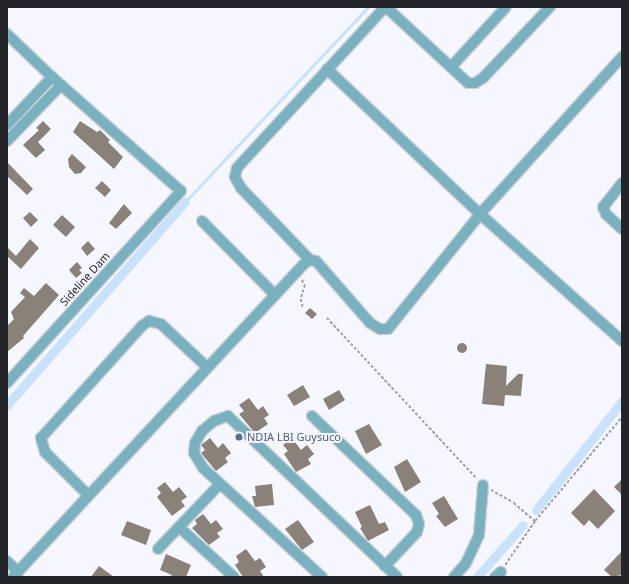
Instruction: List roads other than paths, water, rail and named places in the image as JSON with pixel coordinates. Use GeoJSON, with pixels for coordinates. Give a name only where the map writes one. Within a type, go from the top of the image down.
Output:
{"type":"FeatureCollection","features":[{"type":"Feature","properties":{"kind":"street"},"geometry":{"type":"LineString","coordinates":[[550,7],[475,83],[468,82],[386,7],[237,168],[235,178],[241,188],[310,260],[316,262],[370,323],[380,329],[388,329],[480,214],[622,57]]}},
{"type":"Feature","properties":{"kind":"street"},"geometry":{"type":"LineString","coordinates":[[451,66],[506,7]]}},
{"type":"Feature","properties":{"kind":"street"},"geometry":{"type":"LineString","coordinates":[[7,34],[61,85],[7,141]]}},
{"type":"Feature","properties":{"kind":"street"},"geometry":{"type":"LineString","coordinates":[[327,69],[480,214],[622,341]]}},
{"type":"Feature","properties":{"kind":"street"},"geometry":{"type":"LineString","coordinates":[[7,125],[52,77]]}},
{"type":"Feature","properties":{"kind":"street","name":"Sideline Dam"},"geometry":{"type":"LineString","coordinates":[[7,383],[177,188],[61,85]]}},
{"type":"Feature","properties":{"kind":"street"},"geometry":{"type":"LineString","coordinates":[[622,183],[603,207],[606,214],[622,229]]}},
{"type":"Feature","properties":{"kind":"street"},"geometry":{"type":"LineString","coordinates":[[202,221],[274,294]]}},
{"type":"Feature","properties":{"kind":"street"},"geometry":{"type":"LineString","coordinates":[[7,561],[15,575],[274,294],[310,260]]}},
{"type":"Feature","properties":{"kind":"street"},"geometry":{"type":"LineString","coordinates":[[88,495],[45,452],[41,438],[142,326],[149,321],[161,324],[207,367]]}},
{"type":"Feature","properties":{"kind":"street"},"geometry":{"type":"LineString","coordinates":[[322,577],[203,468],[194,453],[195,443],[202,431],[214,421],[228,416],[397,577]]}},
{"type":"Feature","properties":{"kind":"street"},"geometry":{"type":"LineString","coordinates":[[312,416],[416,515],[419,524],[417,532],[385,566]]}},
{"type":"Feature","properties":{"kind":"street"},"geometry":{"type":"LineString","coordinates":[[158,550],[220,484]]}},
{"type":"Feature","properties":{"kind":"street"},"geometry":{"type":"LineString","coordinates":[[454,577],[466,563],[479,535],[483,485]]}},
{"type":"Feature","properties":{"kind":"street"},"geometry":{"type":"LineString","coordinates":[[179,527],[234,577]]}},
{"type":"Feature","properties":{"kind":"waterway"},"geometry":{"type":"LineString","coordinates":[[185,202],[368,7]]}},
{"type":"Feature","properties":{"kind":"waterway"},"geometry":{"type":"LineString","coordinates":[[27,113],[56,83]]}},
{"type":"Feature","properties":{"kind":"waterway"},"geometry":{"type":"LineString","coordinates":[[7,405],[185,202]]}},
{"type":"Feature","properties":{"kind":"waterway"},"geometry":{"type":"LineString","coordinates":[[536,510],[622,401]]}},
{"type":"Feature","properties":{"kind":"waterway"},"geometry":{"type":"LineString","coordinates":[[477,577],[523,525]]}},
{"type":"Feature","properties":{"kind":"place","name":"NDIA LBI Guysuco"},"geometry":{"type":"Point","coordinates":[239,437]}}]}
